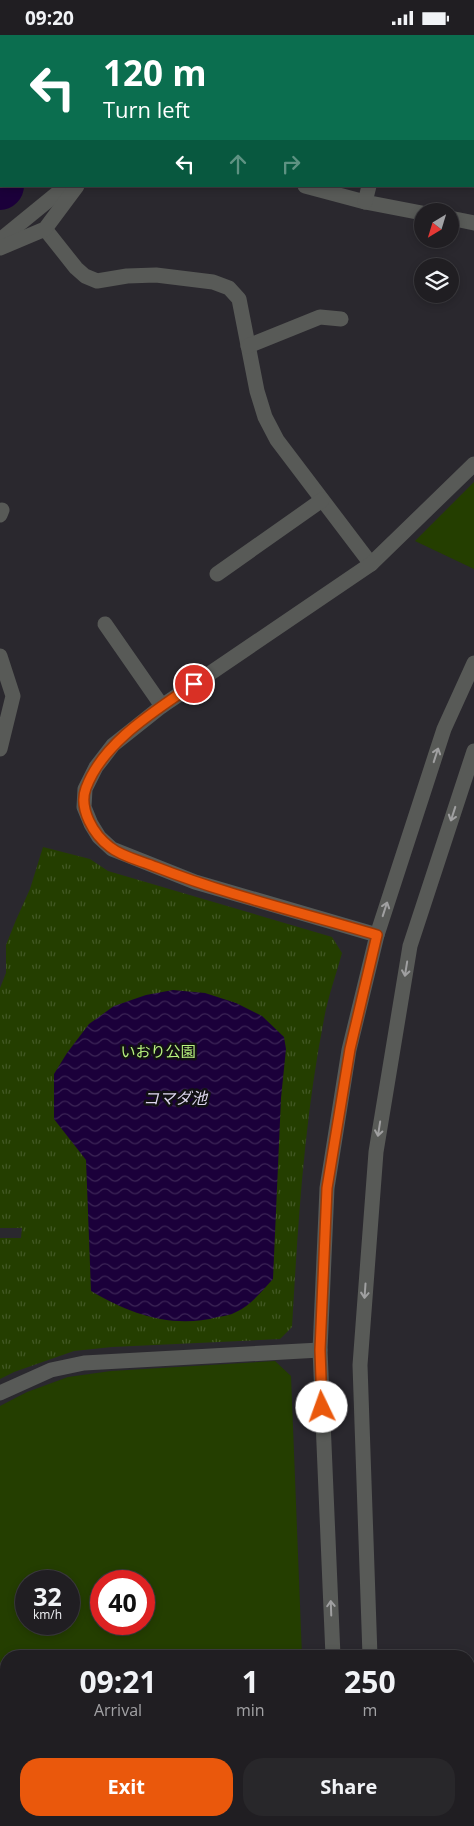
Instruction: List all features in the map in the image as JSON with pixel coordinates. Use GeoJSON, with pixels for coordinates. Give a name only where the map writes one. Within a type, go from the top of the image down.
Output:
{"type":"FeatureCollection","features":[{"type":"Feature","properties":{"kind":"street"},"geometry":{"type":"LineString","coordinates":[[0,240],[65,187]]}},
{"type":"Feature","properties":{"kind":"street"},"geometry":{"type":"LineString","coordinates":[[0,248],[46,229],[76,187]]}},
{"type":"Feature","properties":{"kind":"street"},"geometry":{"type":"LineString","coordinates":[[309,187],[365,202],[414,211]]}},
{"type":"Feature","properties":{"kind":"street"},"geometry":{"type":"LineString","coordinates":[[365,202],[370,187]]}},
{"type":"Feature","properties":{"kind":"street"},"geometry":{"type":"LineString","coordinates":[[459,220],[474,223]]}},
{"type":"Feature","properties":{"kind":"street"},"geometry":{"type":"LineString","coordinates":[[46,229],[76,268],[85,276],[97,281],[127,276],[156,275],[214,282],[229,288],[239,299],[265,417],[277,440],[371,563]]}},
{"type":"Feature","properties":{"kind":"street"},"geometry":{"type":"LineString","coordinates":[[248,346],[320,317],[341,319]]}},
{"type":"Feature","properties":{"kind":"street"},"geometry":{"type":"LineString","coordinates":[[377,935],[195,882],[112,849],[99,837],[91,824],[84,807],[85,789],[96,767],[113,745],[162,706],[371,563],[474,464]]}},
{"type":"Feature","properties":{"kind":"street"},"geometry":{"type":"LineString","coordinates":[[217,574],[322,500]]}},
{"type":"Feature","properties":{"kind":"street"},"geometry":{"type":"LineString","coordinates":[[104,624],[162,706]]}},
{"type":"Feature","properties":{"kind":"street"},"geometry":{"type":"LineString","coordinates":[[0,656],[13,696],[0,749]]}},
{"type":"Feature","properties":{"kind":"street"},"geometry":{"type":"LineString","coordinates":[[333,1650],[320,1350],[327,1188],[350,1049],[377,935],[444,729],[474,663]]}},
{"type":"Feature","properties":{"kind":"street"},"geometry":{"type":"LineString","coordinates":[[370,1650],[360,1365],[376,1152],[410,946],[474,751]]}},
{"type":"Feature","properties":{"kind":"street"},"geometry":{"type":"LineString","coordinates":[[0,1393],[52,1370],[84,1363],[320,1350]]}},
{"type":"Feature","properties":{"kind":"green space"},"geometry":{"type":"Polygon","coordinates":[[[474,482],[474,569],[415,541],[474,482]]]}},
{"type":"Feature","properties":{"kind":"green space","name":"いおり公園"},"geometry":{"type":"Polygon","coordinates":[[[43,847],[90,859],[108,871],[332,937],[342,953],[326,1011],[311,1096],[299,1211],[292,1327],[280,1339],[112,1347],[74,1351],[14,1372],[0,1379],[0,1238],[21,1238],[22,1228],[0,1228],[0,988],[6,973],[6,945],[30,889],[43,847]]]}},
{"type":"Feature","properties":{"kind":"green space"},"geometry":{"type":"Polygon","coordinates":[[[275,1361],[291,1376],[302,1650],[0,1650],[0,1406],[27,1392],[68,1377],[111,1371],[275,1361]]]}},
{"type":"Feature","properties":{"kind":"water","name":"コマダ池"},"geometry":{"type":"Polygon","coordinates":[[[173,990],[205,993],[236,1003],[262,1016],[284,1037],[286,1049],[281,1098],[273,1279],[247,1306],[230,1315],[201,1320],[184,1321],[152,1317],[121,1306],[91,1291],[86,1160],[54,1119],[54,1074],[89,1024],[114,1006],[146,995],[173,990]]]}},
{"type":"Feature","properties":{"kind":"route"},"geometry":{"type":"LineString","coordinates":[[194,684],[162,706],[113,745],[96,767],[85,789],[84,807],[99,837],[112,849],[195,882],[377,935],[350,1049],[327,1188],[320,1350],[322,1407]]}}]}
